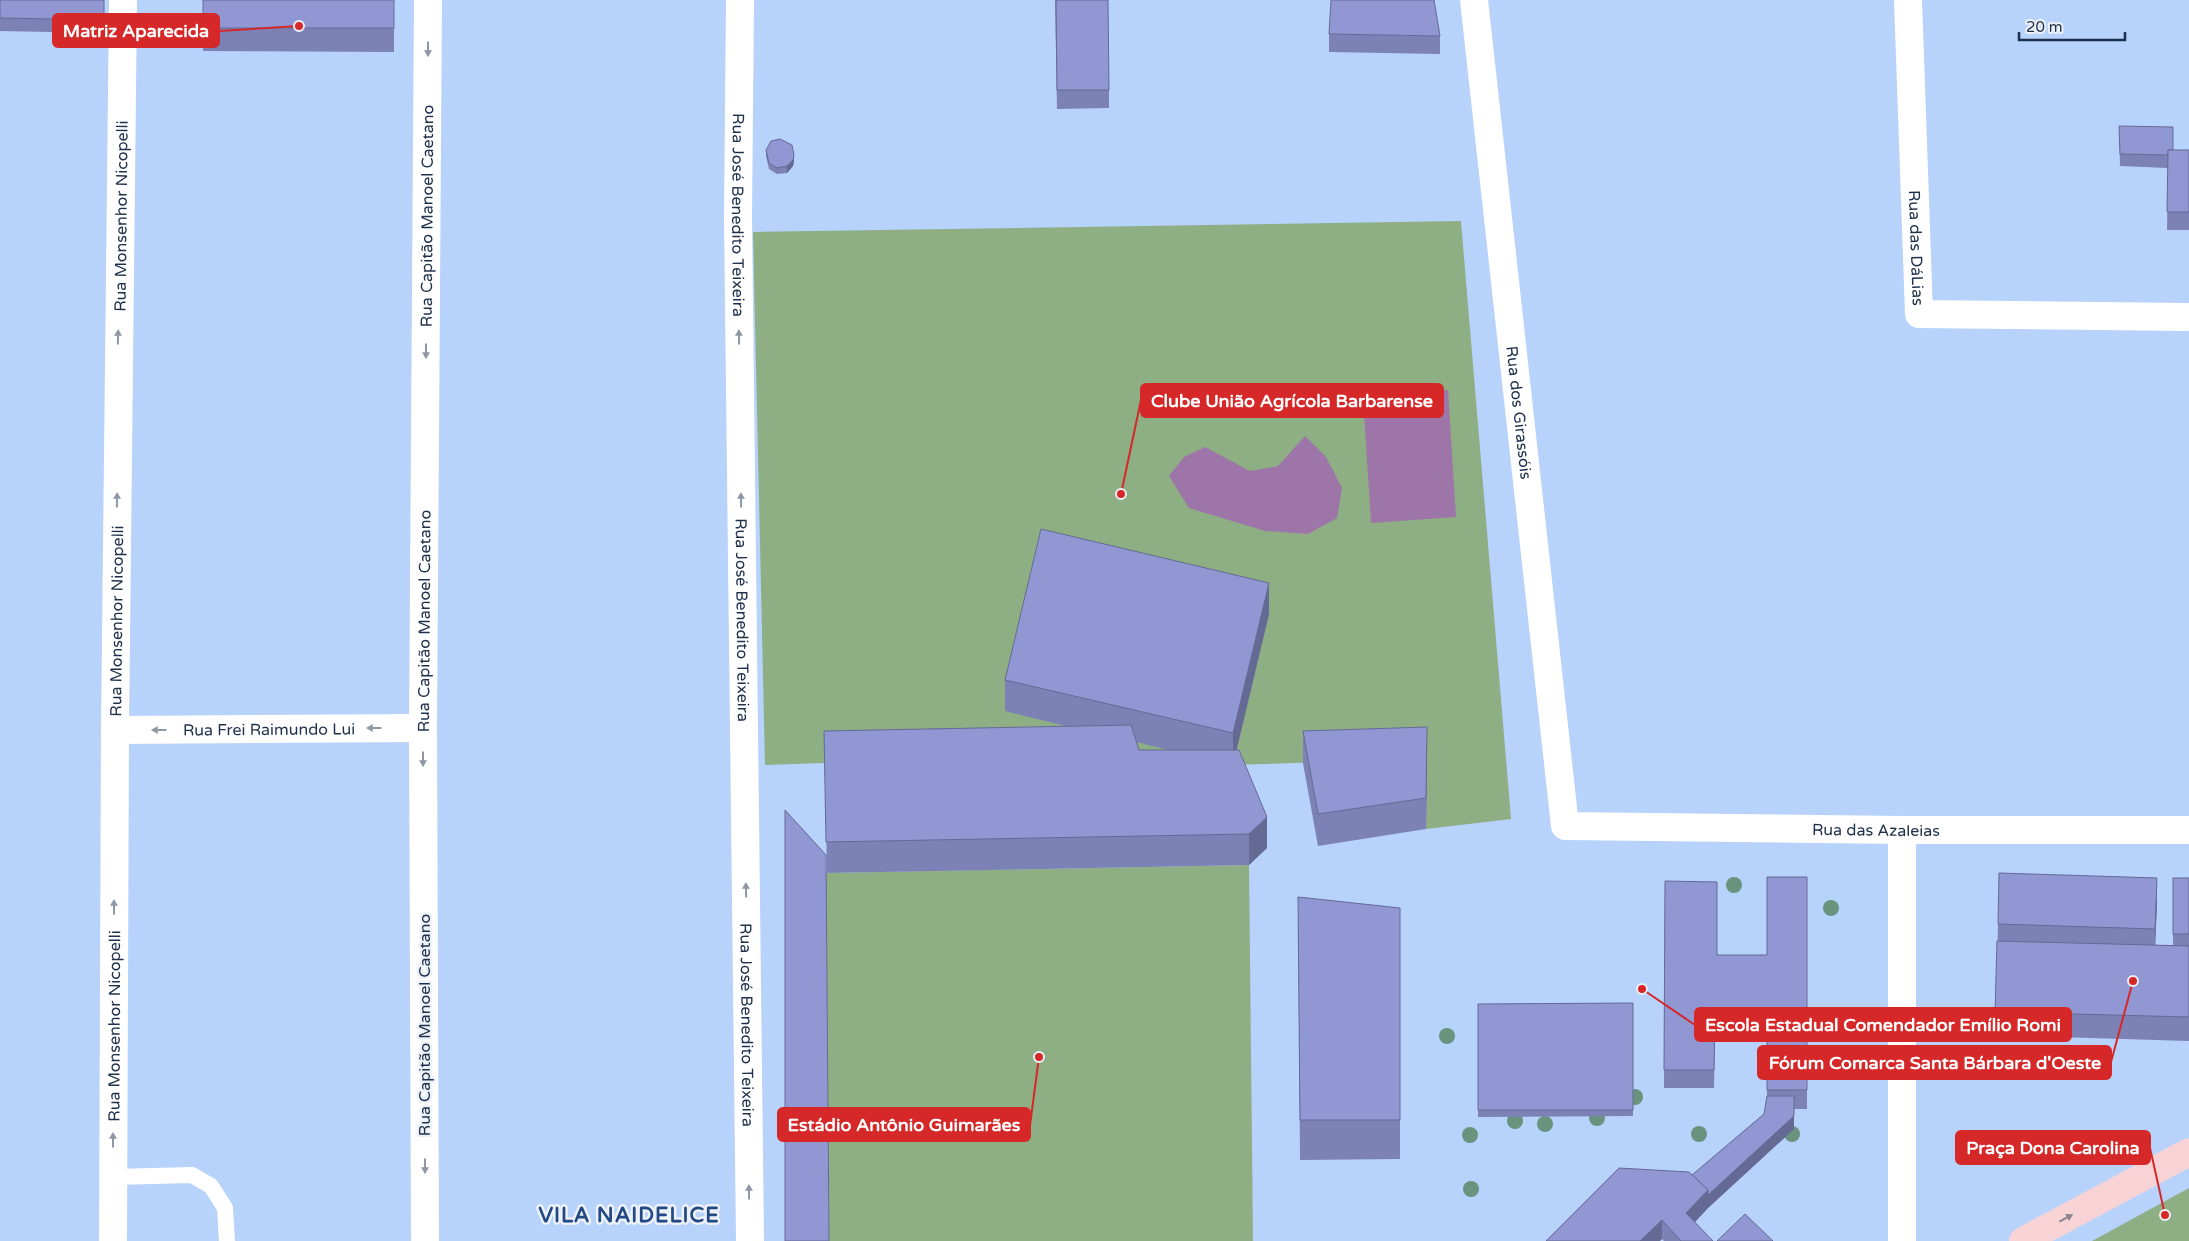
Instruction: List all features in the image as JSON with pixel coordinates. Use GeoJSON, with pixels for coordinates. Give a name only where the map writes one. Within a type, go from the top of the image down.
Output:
{"type":"FeatureCollection","features":[{"type":"Feature","properties":{"kind":"street","name":"Rua Monsenhor Nicopelli"},"geometry":{"type":"LineString","coordinates":[[113,1241],[115,730],[123,0]]}},
{"type":"Feature","properties":{"kind":"street","name":"Rua Capitão Manoel Caetano"},"geometry":{"type":"LineString","coordinates":[[425,1241],[423,728],[428,0]]}},
{"type":"Feature","properties":{"kind":"street","name":"Rua José Benedito Teixeira"},"geometry":{"type":"LineString","coordinates":[[740,0],[738,218],[750,1241]]}},
{"type":"Feature","properties":{"kind":"street","name":"Rua dos Girassóis"},"geometry":{"type":"LineString","coordinates":[[1474,0],[1565,826]]}},
{"type":"Feature","properties":{"kind":"street","name":"Rua das DáLias"},"geometry":{"type":"LineString","coordinates":[[1908,0],[1919,314],[2189,317]]}},
{"type":"Feature","properties":{"kind":"street","name":"Rua Frei Raimundo Lui"},"geometry":{"type":"LineString","coordinates":[[115,730],[423,728]]}},
{"type":"Feature","properties":{"kind":"street","name":"Rua das Azaleias"},"geometry":{"type":"LineString","coordinates":[[1565,826],[1902,830],[2189,830]]}},
{"type":"Feature","properties":{"kind":"street"},"geometry":{"type":"LineString","coordinates":[[1902,830],[1902,1241]]}},
{"type":"Feature","properties":{"kind":"street"},"geometry":{"type":"LineString","coordinates":[[2023,1241],[2189,1152]]}},
{"type":"Feature","properties":{"kind":"lane"},"geometry":{"type":"LineString","coordinates":[[113,1177],[192,1175],[210,1186],[225,1208],[227,1241]]}},
{"type":"Feature","properties":{"kind":"green space"},"geometry":{"type":"Polygon","coordinates":[[[1461,221],[1511,819],[1426,829],[1427,759],[1233,765],[824,763],[765,765],[753,232],[1461,221]]]}},
{"type":"Feature","properties":{"kind":"green space"},"geometry":{"type":"Polygon","coordinates":[[[1249,865],[1253,1241],[829,1241],[826,873],[1249,865]]]}},
{"type":"Feature","properties":{"kind":"green space"},"geometry":{"type":"Polygon","coordinates":[[[2189,1188],[2189,1241],[2092,1241],[2189,1188]]]}},
{"type":"Feature","properties":{"kind":"shaded area"},"geometry":{"type":"Polygon","coordinates":[[[1448,390],[1456,517],[1371,523],[1363,396],[1448,390]]]}},
{"type":"Feature","properties":{"kind":"shaded area"},"geometry":{"type":"Polygon","coordinates":[[[1305,436],[1326,457],[1342,488],[1337,518],[1308,534],[1265,531],[1189,508],[1169,476],[1184,457],[1205,447],[1250,471],[1278,466],[1305,436]]]}},
{"type":"Feature","properties":{"kind":"building"},"geometry":{"type":"Polygon","coordinates":[[[0,0],[104,0],[104,20],[0,18],[0,0]]]}},
{"type":"Feature","properties":{"kind":"building"},"geometry":{"type":"Polygon","coordinates":[[[203,0],[394,0],[394,28],[203,28],[203,0]]]}},
{"type":"Feature","properties":{"kind":"building"},"geometry":{"type":"Polygon","coordinates":[[[1056,0],[1108,0],[1109,90],[1057,90],[1056,0]]]}},
{"type":"Feature","properties":{"kind":"building"},"geometry":{"type":"Polygon","coordinates":[[[1331,0],[1434,0],[1440,36],[1329,34],[1331,0]]]}},
{"type":"Feature","properties":{"kind":"building"},"geometry":{"type":"Polygon","coordinates":[[[2119,126],[2173,127],[2173,150],[2168,150],[2168,155],[2120,154],[2119,126]]]}},
{"type":"Feature","properties":{"kind":"building"},"geometry":{"type":"Polygon","coordinates":[[[780,139],[792,145],[794,155],[793,160],[787,166],[777,168],[769,163],[766,150],[771,141],[780,139]]]}},
{"type":"Feature","properties":{"kind":"building"},"geometry":{"type":"Polygon","coordinates":[[[2168,150],[2189,150],[2189,212],[2167,212],[2168,150]]]}},
{"type":"Feature","properties":{"kind":"building"},"geometry":{"type":"Polygon","coordinates":[[[1041,529],[1269,583],[1233,733],[1005,680],[1041,529]]]}},
{"type":"Feature","properties":{"kind":"building"},"geometry":{"type":"Polygon","coordinates":[[[1131,725],[1139,750],[1239,750],[1267,817],[1249,834],[826,842],[824,731],[1131,725]]]}},
{"type":"Feature","properties":{"kind":"building"},"geometry":{"type":"Polygon","coordinates":[[[1427,727],[1426,798],[1318,814],[1303,731],[1427,727]]]}},
{"type":"Feature","properties":{"kind":"building"},"geometry":{"type":"Polygon","coordinates":[[[785,810],[826,855],[829,1241],[785,1241],[785,810]]]}},
{"type":"Feature","properties":{"kind":"building"},"geometry":{"type":"Polygon","coordinates":[[[1999,873],[2157,878],[2155,929],[1998,924],[1999,873]]]}},
{"type":"Feature","properties":{"kind":"building"},"geometry":{"type":"Polygon","coordinates":[[[1767,877],[1807,877],[1807,1090],[1767,1090],[1767,1012],[1715,1012],[1714,1070],[1664,1070],[1665,881],[1717,882],[1717,955],[1767,955],[1767,877]]]}},
{"type":"Feature","properties":{"kind":"building"},"geometry":{"type":"Polygon","coordinates":[[[2173,878],[2189,878],[2189,934],[2173,934],[2173,878]]]}},
{"type":"Feature","properties":{"kind":"building"},"geometry":{"type":"Polygon","coordinates":[[[1298,897],[1400,908],[1400,1120],[1300,1120],[1298,897]]]}},
{"type":"Feature","properties":{"kind":"building"},"geometry":{"type":"Polygon","coordinates":[[[1997,941],[2189,946],[2189,1017],[1995,1012],[1997,941]]]}},
{"type":"Feature","properties":{"kind":"building"},"geometry":{"type":"Polygon","coordinates":[[[1633,1003],[1633,1110],[1478,1110],[1478,1004],[1633,1003]]]}},
{"type":"Feature","properties":{"kind":"building"},"geometry":{"type":"Polygon","coordinates":[[[1767,1096],[1794,1096],[1794,1116],[1708,1195],[1708,1190],[1692,1175],[1764,1114],[1767,1096]]]}},
{"type":"Feature","properties":{"kind":"building"},"geometry":{"type":"Polygon","coordinates":[[[1619,1168],[1689,1172],[1708,1190],[1686,1213],[1713,1241],[1681,1241],[1662,1220],[1640,1241],[1546,1241],[1619,1168]]]}},
{"type":"Feature","properties":{"kind":"building"},"geometry":{"type":"Polygon","coordinates":[[[1745,1214],[1773,1241],[1717,1241],[1745,1214]]]}},
{"type":"Feature","properties":{"kind":"place","name":"Matriz Aparecida"},"geometry":{"type":"Point","coordinates":[299,26]}},
{"type":"Feature","properties":{"kind":"place","name":"Clube União Agrícola Barbarense"},"geometry":{"type":"Point","coordinates":[1121,494]}},
{"type":"Feature","properties":{"kind":"place","name":"Fórum Comarca Santa Bárbara d'Oeste"},"geometry":{"type":"Point","coordinates":[2133,981]}},
{"type":"Feature","properties":{"kind":"place","name":"Escola Estadual Comendador Emílio Romi"},"geometry":{"type":"Point","coordinates":[1642,989]}},
{"type":"Feature","properties":{"kind":"place","name":"Estádio Antônio Guimarães"},"geometry":{"type":"Point","coordinates":[1039,1057]}},
{"type":"Feature","properties":{"kind":"place","name":"Praça Dona Carolina"},"geometry":{"type":"Point","coordinates":[2165,1215]}},
{"type":"Feature","properties":{"kind":"district","name":"VILA NAIDELICE"},"geometry":{"type":"Point","coordinates":[629,1215]}}]}
